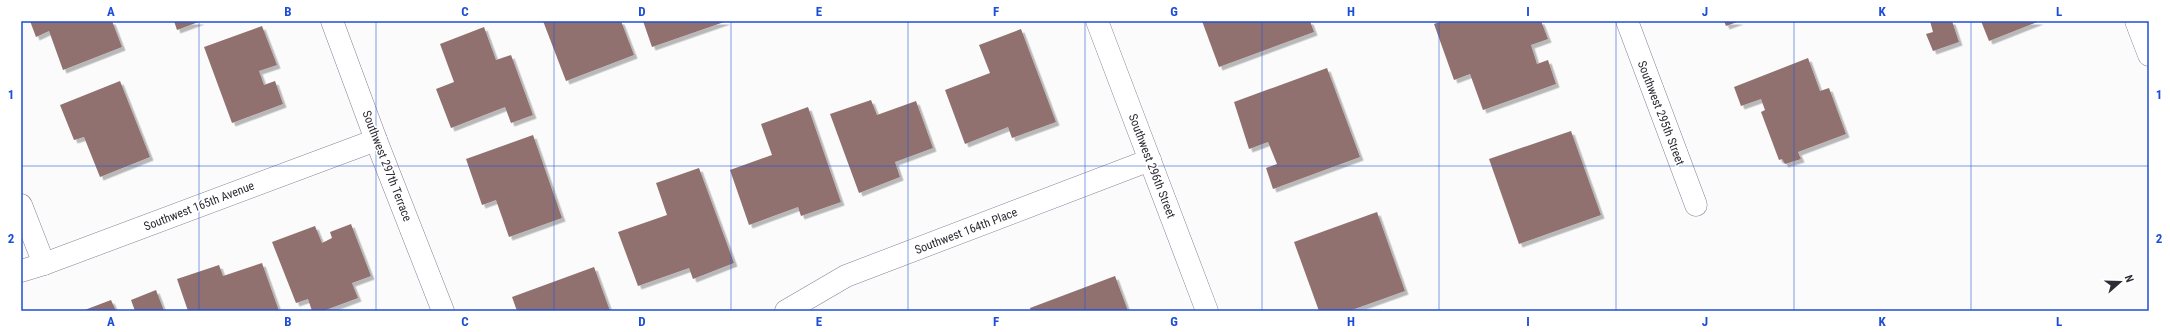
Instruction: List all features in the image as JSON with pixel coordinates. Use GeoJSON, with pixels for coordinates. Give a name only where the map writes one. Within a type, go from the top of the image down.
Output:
{"type":"FeatureCollection","features":[{"type":"Feature","properties":{"kind":"street","name":"Southwest 297th Terrace"},"geometry":{"type":"LineString","coordinates":[[332,21],[376,140],[443,311]]}},
{"type":"Feature","properties":{"kind":"street","name":"Southwest 296th Street"},"geometry":{"type":"LineString","coordinates":[[1097,21],[1207,311]]}},
{"type":"Feature","properties":{"kind":"street","name":"Southwest 295th Street"},"geometry":{"type":"LineString","coordinates":[[1627,21],[1696,205]]}},
{"type":"Feature","properties":{"kind":"street"},"geometry":{"type":"LineString","coordinates":[[2136,21],[2149,55]]}},
{"type":"Feature","properties":{"kind":"street","name":"Southwest 165th Avenue"},"geometry":{"type":"LineString","coordinates":[[21,271],[44,264],[376,140]]}},
{"type":"Feature","properties":{"kind":"street","name":"Southwest 164th Place"},"geometry":{"type":"LineString","coordinates":[[786,311],[846,276],[1150,160]]}},
{"type":"Feature","properties":{"kind":"street"},"geometry":{"type":"LineString","coordinates":[[21,205],[44,264]]}},
{"type":"Feature","properties":{"kind":"building"},"geometry":{"type":"Polygon","coordinates":[[[30,21],[112,21],[122,47],[63,70],[49,31],[36,37],[30,21]]]}},
{"type":"Feature","properties":{"kind":"building"},"geometry":{"type":"Polygon","coordinates":[[[174,21],[201,21],[177,30],[174,21]]]}},
{"type":"Feature","properties":{"kind":"building"},"geometry":{"type":"Polygon","coordinates":[[[543,21],[621,21],[634,55],[566,81],[543,21]]]}},
{"type":"Feature","properties":{"kind":"building"},"geometry":{"type":"Polygon","coordinates":[[[643,21],[727,21],[652,47],[643,21]]]}},
{"type":"Feature","properties":{"kind":"building"},"geometry":{"type":"Polygon","coordinates":[[[1202,21],[1310,21],[1314,32],[1219,67],[1202,21]]]}},
{"type":"Feature","properties":{"kind":"building"},"geometry":{"type":"Polygon","coordinates":[[[1442,21],[1541,21],[1548,39],[1531,45],[1537,64],[1548,60],[1556,84],[1483,110],[1470,74],[1454,80],[1434,24],[1442,21]]]}},
{"type":"Feature","properties":{"kind":"building"},"geometry":{"type":"Polygon","coordinates":[[[1724,21],[1740,21],[1726,26],[1724,21]]]}},
{"type":"Feature","properties":{"kind":"building"},"geometry":{"type":"Polygon","coordinates":[[[1930,21],[1952,21],[1959,42],[1933,51],[1926,34],[1933,32],[1930,21]]]}},
{"type":"Feature","properties":{"kind":"building"},"geometry":{"type":"Polygon","coordinates":[[[1981,21],[2040,21],[1989,41],[1981,21]]]}},
{"type":"Feature","properties":{"kind":"building"},"geometry":{"type":"Polygon","coordinates":[[[262,26],[277,65],[259,71],[264,85],[275,81],[283,104],[232,123],[204,47],[262,26]]]}},
{"type":"Feature","properties":{"kind":"building"},"geometry":{"type":"Polygon","coordinates":[[[484,27],[496,60],[511,55],[533,115],[511,123],[505,107],[451,128],[436,89],[454,82],[440,44],[484,27]]]}},
{"type":"Feature","properties":{"kind":"building"},"geometry":{"type":"Polygon","coordinates":[[[1021,29],[1056,122],[1012,138],[1008,127],[965,144],[945,90],[990,73],[979,45],[1021,29]]]}},
{"type":"Feature","properties":{"kind":"building"},"geometry":{"type":"Polygon","coordinates":[[[1808,58],[1820,91],[1829,88],[1846,134],[1798,152],[1801,159],[1785,164],[1782,159],[1779,160],[1761,112],[1765,110],[1761,99],[1741,106],[1734,87],[1808,58]]]}},
{"type":"Feature","properties":{"kind":"building"},"geometry":{"type":"Polygon","coordinates":[[[1327,68],[1360,157],[1273,189],[1266,168],[1277,164],[1268,142],[1249,149],[1234,102],[1327,68]]]}},
{"type":"Feature","properties":{"kind":"building"},"geometry":{"type":"Polygon","coordinates":[[[120,81],[150,157],[100,177],[84,137],[74,140],[60,105],[120,81]]]}},
{"type":"Feature","properties":{"kind":"building"},"geometry":{"type":"Polygon","coordinates":[[[871,100],[877,115],[916,101],[933,148],[895,162],[900,177],[859,193],[830,114],[871,100]]]}},
{"type":"Feature","properties":{"kind":"building"},"geometry":{"type":"Polygon","coordinates":[[[808,107],[841,202],[801,216],[798,207],[749,225],[730,170],[772,155],[761,124],[808,107]]]}},
{"type":"Feature","properties":{"kind":"building"},"geometry":{"type":"Polygon","coordinates":[[[1571,131],[1601,215],[1519,244],[1489,159],[1571,131]]]}},
{"type":"Feature","properties":{"kind":"building"},"geometry":{"type":"Polygon","coordinates":[[[533,135],[562,218],[509,237],[496,200],[482,205],[466,159],[533,135]]]}},
{"type":"Feature","properties":{"kind":"building"},"geometry":{"type":"Polygon","coordinates":[[[699,168],[734,263],[693,279],[689,268],[638,286],[618,232],[667,215],[656,183],[699,168]]]}},
{"type":"Feature","properties":{"kind":"building"},"geometry":{"type":"Polygon","coordinates":[[[1377,212],[1405,291],[1349,311],[1319,311],[1294,242],[1377,212]]]}},
{"type":"Feature","properties":{"kind":"building"},"geometry":{"type":"Polygon","coordinates":[[[351,224],[371,276],[352,283],[358,298],[323,311],[312,311],[308,299],[296,303],[272,242],[315,226],[322,243],[332,238],[330,232],[351,224]]]}},
{"type":"Feature","properties":{"kind":"building"},"geometry":{"type":"Polygon","coordinates":[[[262,263],[279,311],[188,311],[177,279],[219,265],[223,276],[262,263]]]}},
{"type":"Feature","properties":{"kind":"building"},"geometry":{"type":"Polygon","coordinates":[[[594,267],[610,311],[517,311],[512,297],[594,267]]]}},
{"type":"Feature","properties":{"kind":"building"},"geometry":{"type":"Polygon","coordinates":[[[1115,276],[1128,311],[1031,311],[1030,308],[1115,276]]]}},
{"type":"Feature","properties":{"kind":"building"},"geometry":{"type":"Polygon","coordinates":[[[156,290],[164,311],[135,311],[131,300],[156,290]]]}},
{"type":"Feature","properties":{"kind":"building"},"geometry":{"type":"Polygon","coordinates":[[[111,300],[116,311],[82,311],[111,300]]]}}]}
